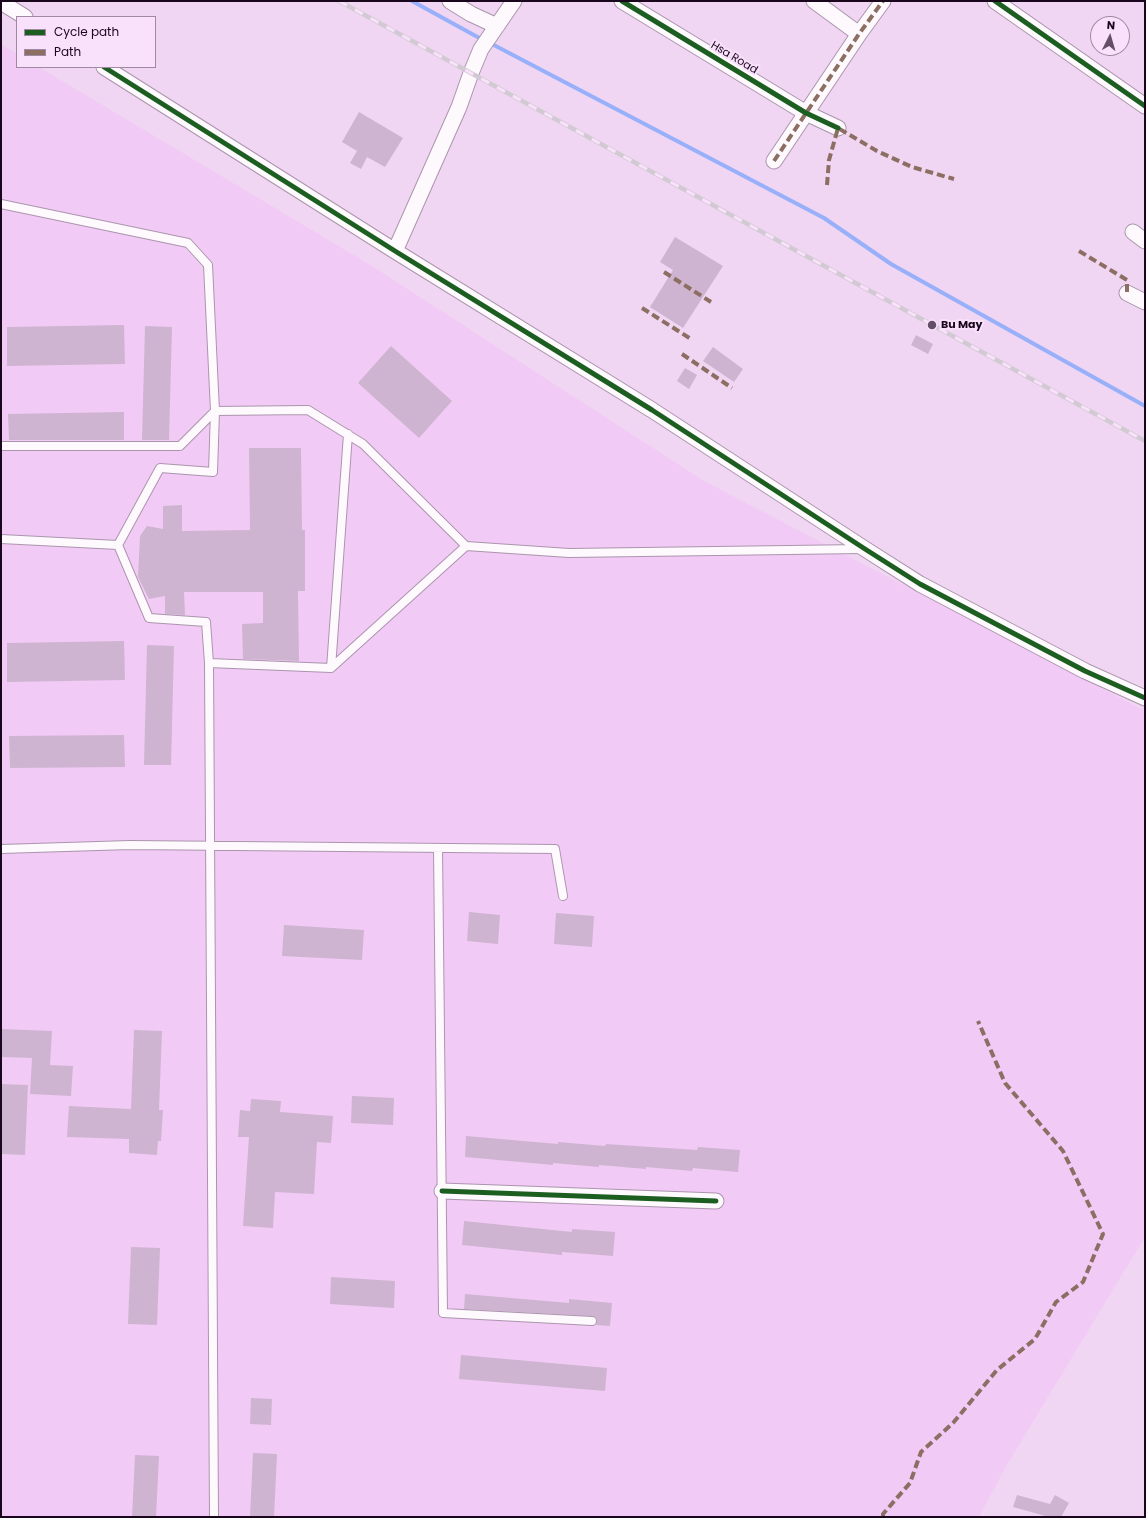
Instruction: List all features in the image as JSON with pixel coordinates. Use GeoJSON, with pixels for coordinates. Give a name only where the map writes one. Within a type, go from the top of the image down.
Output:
{"type":"FeatureCollection","features":[{"type":"Feature","properties":{"kind":"street"},"geometry":{"type":"LineString","coordinates":[[450,1],[494,31]]}},
{"type":"Feature","properties":{"kind":"street"},"geometry":{"type":"LineString","coordinates":[[395,252],[461,101],[481,49],[514,1]]}},
{"type":"Feature","properties":{"kind":"street","name":"Hsa Road"},"geometry":{"type":"LineString","coordinates":[[622,1],[806,113],[838,128]]}},
{"type":"Feature","properties":{"kind":"street"},"geometry":{"type":"LineString","coordinates":[[814,1],[859,34]]}},
{"type":"Feature","properties":{"kind":"street"},"geometry":{"type":"LineString","coordinates":[[774,161],[859,34],[883,1]]}},
{"type":"Feature","properties":{"kind":"street"},"geometry":{"type":"LineString","coordinates":[[995,1],[1145,106]]}},
{"type":"Feature","properties":{"kind":"street"},"geometry":{"type":"LineString","coordinates":[[1,2],[23,16]]}},
{"type":"Feature","properties":{"kind":"street"},"geometry":{"type":"LineString","coordinates":[[106,68],[395,252],[652,410],[920,584],[1085,671],[1145,698]]}},
{"type":"Feature","properties":{"kind":"street"},"geometry":{"type":"LineString","coordinates":[[1133,232],[1145,241]]}},
{"type":"Feature","properties":{"kind":"street"},"geometry":{"type":"LineString","coordinates":[[1127,293],[1145,302]]}},
{"type":"Feature","properties":{"kind":"street"},"geometry":{"type":"LineString","coordinates":[[442,1191],[716,1201]]}},
{"type":"Feature","properties":{"kind":"lane"},"geometry":{"type":"LineString","coordinates":[[1,204],[188,243],[208,265],[215,411],[213,472],[160,468],[118,544]]}},
{"type":"Feature","properties":{"kind":"lane"},"geometry":{"type":"LineString","coordinates":[[1,446],[180,446],[215,411],[308,410],[363,444],[466,546],[569,553],[865,549]]}},
{"type":"Feature","properties":{"kind":"lane"},"geometry":{"type":"LineString","coordinates":[[331,668],[348,434]]}},
{"type":"Feature","properties":{"kind":"lane"},"geometry":{"type":"LineString","coordinates":[[1,538],[118,544]]}},
{"type":"Feature","properties":{"kind":"lane"},"geometry":{"type":"LineString","coordinates":[[118,544],[149,618],[206,622],[209,663],[211,846],[214,1517]]}},
{"type":"Feature","properties":{"kind":"lane"},"geometry":{"type":"LineString","coordinates":[[209,663],[331,668],[466,546]]}},
{"type":"Feature","properties":{"kind":"lane"},"geometry":{"type":"LineString","coordinates":[[1,849],[130,845],[555,849],[563,896]]}},
{"type":"Feature","properties":{"kind":"lane"},"geometry":{"type":"LineString","coordinates":[[438,848],[443,1313],[592,1321]]}},
{"type":"Feature","properties":{"kind":"shaded area"},"geometry":{"type":"Polygon","coordinates":[[[1,44],[16,53],[16,68],[41,68],[372,266],[704,481],[1145,711],[1145,1237],[1008,1463],[979,1517],[1,1517],[1,44]]]}},
{"type":"Feature","properties":{"kind":"building"},"geometry":{"type":"Polygon","coordinates":[[[359,112],[403,138],[385,167],[367,157],[361,169],[350,163],[357,151],[342,142],[359,112]]]}},
{"type":"Feature","properties":{"kind":"building"},"geometry":{"type":"Polygon","coordinates":[[[675,237],[723,266],[683,328],[650,307],[673,270],[660,262],[675,237]]]}},
{"type":"Feature","properties":{"kind":"building"},"geometry":{"type":"Polygon","coordinates":[[[124,325],[125,364],[7,366],[7,327],[124,325]]]}},
{"type":"Feature","properties":{"kind":"building"},"geometry":{"type":"Polygon","coordinates":[[[145,326],[172,327],[169,440],[142,440],[145,326]]]}},
{"type":"Feature","properties":{"kind":"building"},"geometry":{"type":"Polygon","coordinates":[[[916,335],[933,344],[928,354],[911,345],[916,335]]]}},
{"type":"Feature","properties":{"kind":"building"},"geometry":{"type":"Polygon","coordinates":[[[391,346],[452,401],[419,438],[358,383],[391,346]]]}},
{"type":"Feature","properties":{"kind":"building"},"geometry":{"type":"Polygon","coordinates":[[[713,347],[743,369],[734,382],[703,361],[713,347]]]}},
{"type":"Feature","properties":{"kind":"building"},"geometry":{"type":"Polygon","coordinates":[[[685,368],[697,375],[689,389],[677,381],[685,368]]]}},
{"type":"Feature","properties":{"kind":"building"},"geometry":{"type":"Polygon","coordinates":[[[124,412],[124,440],[9,440],[8,414],[124,412]]]}},
{"type":"Feature","properties":{"kind":"building"},"geometry":{"type":"Polygon","coordinates":[[[249,448],[301,448],[302,530],[305,530],[305,591],[298,591],[299,661],[243,659],[242,624],[263,623],[263,592],[184,592],[185,615],[165,614],[165,596],[149,599],[138,577],[140,536],[147,526],[163,529],[163,506],[182,505],[182,531],[250,530],[249,448]]]}},
{"type":"Feature","properties":{"kind":"building"},"geometry":{"type":"Polygon","coordinates":[[[124,641],[125,680],[7,682],[7,643],[124,641]]]}},
{"type":"Feature","properties":{"kind":"building"},"geometry":{"type":"Polygon","coordinates":[[[147,645],[174,646],[171,765],[144,765],[147,645]]]}},
{"type":"Feature","properties":{"kind":"building"},"geometry":{"type":"Polygon","coordinates":[[[124,735],[125,767],[10,768],[9,736],[124,735]]]}},
{"type":"Feature","properties":{"kind":"building"},"geometry":{"type":"Polygon","coordinates":[[[469,912],[500,915],[498,944],[467,941],[469,912]]]}},
{"type":"Feature","properties":{"kind":"building"},"geometry":{"type":"Polygon","coordinates":[[[556,913],[594,916],[592,947],[554,944],[556,913]]]}},
{"type":"Feature","properties":{"kind":"building"},"geometry":{"type":"Polygon","coordinates":[[[284,925],[364,930],[362,960],[282,956],[284,925]]]}},
{"type":"Feature","properties":{"kind":"building"},"geometry":{"type":"Polygon","coordinates":[[[1,1029],[52,1031],[50,1065],[73,1066],[71,1096],[30,1094],[32,1058],[1,1057],[1,1029]]]}},
{"type":"Feature","properties":{"kind":"building"},"geometry":{"type":"Polygon","coordinates":[[[134,1030],[162,1031],[159,1110],[163,1110],[161,1141],[158,1141],[157,1155],[129,1153],[129,1139],[67,1137],[69,1106],[131,1109],[134,1030]]]}},
{"type":"Feature","properties":{"kind":"building"},"geometry":{"type":"Polygon","coordinates":[[[1,1084],[28,1085],[25,1155],[1,1154],[1,1084]]]}},
{"type":"Feature","properties":{"kind":"building"},"geometry":{"type":"Polygon","coordinates":[[[352,1096],[394,1098],[393,1125],[351,1123],[352,1096]]]}},
{"type":"Feature","properties":{"kind":"building"},"geometry":{"type":"Polygon","coordinates":[[[251,1099],[281,1101],[280,1112],[333,1116],[331,1143],[317,1142],[314,1194],[275,1192],[273,1228],[243,1226],[249,1137],[238,1137],[240,1110],[250,1111],[251,1099]]]}},
{"type":"Feature","properties":{"kind":"building"},"geometry":{"type":"Polygon","coordinates":[[[466,1136],[558,1144],[558,1142],[605,1146],[606,1144],[697,1150],[698,1147],[740,1150],[738,1172],[693,1168],[692,1171],[646,1167],[646,1169],[599,1165],[599,1167],[553,1163],[553,1165],[465,1157],[466,1136]]]}},
{"type":"Feature","properties":{"kind":"building"},"geometry":{"type":"Polygon","coordinates":[[[464,1221],[572,1232],[572,1229],[615,1232],[613,1256],[562,1252],[562,1255],[462,1245],[464,1221]]]}},
{"type":"Feature","properties":{"kind":"building"},"geometry":{"type":"Polygon","coordinates":[[[131,1247],[160,1248],[157,1325],[128,1324],[131,1247]]]}},
{"type":"Feature","properties":{"kind":"building"},"geometry":{"type":"Polygon","coordinates":[[[331,1277],[395,1281],[394,1308],[330,1304],[331,1277]]]}},
{"type":"Feature","properties":{"kind":"building"},"geometry":{"type":"Polygon","coordinates":[[[465,1294],[569,1303],[569,1299],[612,1303],[610,1326],[596,1325],[597,1319],[592,1316],[464,1309],[465,1294]]]}},
{"type":"Feature","properties":{"kind":"building"},"geometry":{"type":"Polygon","coordinates":[[[461,1355],[607,1368],[605,1391],[459,1379],[461,1355]]]}},
{"type":"Feature","properties":{"kind":"building"},"geometry":{"type":"Polygon","coordinates":[[[251,1398],[272,1399],[271,1425],[250,1424],[251,1398]]]}},
{"type":"Feature","properties":{"kind":"building"},"geometry":{"type":"Polygon","coordinates":[[[253,1453],[277,1454],[274,1517],[250,1517],[253,1453]]]}},
{"type":"Feature","properties":{"kind":"building"},"geometry":{"type":"Polygon","coordinates":[[[135,1455],[159,1456],[156,1517],[132,1517],[135,1455]]]}},
{"type":"Feature","properties":{"kind":"building"},"geometry":{"type":"Polygon","coordinates":[[[1017,1495],[1050,1504],[1055,1495],[1069,1503],[1061,1517],[1049,1517],[1013,1507],[1017,1495]]]}},
{"type":"Feature","properties":{"kind":"waterway"},"geometry":{"type":"LineString","coordinates":[[412,1],[483,40]]}},
{"type":"Feature","properties":{"kind":"waterway"},"geometry":{"type":"LineString","coordinates":[[490,43],[824,218],[891,264],[1145,406]]}},
{"type":"Feature","properties":{"kind":"railway"},"geometry":{"type":"LineString","coordinates":[[339,1],[1145,441]]}},
{"type":"Feature","properties":{"kind":"marked path"},"geometry":{"type":"LineString","coordinates":[[774,161],[859,34],[883,1]]}},
{"type":"Feature","properties":{"kind":"marked path"},"geometry":{"type":"LineString","coordinates":[[827,185],[829,160],[838,128],[877,151],[912,167],[954,179]]}},
{"type":"Feature","properties":{"kind":"marked path"},"geometry":{"type":"LineString","coordinates":[[1079,251],[1127,280],[1127,293]]}},
{"type":"Feature","properties":{"kind":"marked path"},"geometry":{"type":"LineString","coordinates":[[664,272],[711,302]]}},
{"type":"Feature","properties":{"kind":"marked path"},"geometry":{"type":"LineString","coordinates":[[642,308],[691,339]]}},
{"type":"Feature","properties":{"kind":"marked path"},"geometry":{"type":"LineString","coordinates":[[682,354],[732,388]]}},
{"type":"Feature","properties":{"kind":"marked path"},"geometry":{"type":"LineString","coordinates":[[883,1517],[883,1514],[910,1483],[921,1452],[953,1423],[997,1370],[1035,1339],[1056,1302],[1083,1282],[1103,1234],[1063,1151],[1005,1083],[978,1021]]}},
{"type":"Feature","properties":{"kind":"cycle path"},"geometry":{"type":"LineString","coordinates":[[622,1],[806,113],[838,128]]}},
{"type":"Feature","properties":{"kind":"cycle path"},"geometry":{"type":"LineString","coordinates":[[995,1],[1145,106]]}},
{"type":"Feature","properties":{"kind":"cycle path"},"geometry":{"type":"LineString","coordinates":[[106,68],[395,251],[652,410],[920,584],[1085,671],[1145,698]]}},
{"type":"Feature","properties":{"kind":"cycle path"},"geometry":{"type":"LineString","coordinates":[[442,1191],[716,1201]]}},
{"type":"Feature","properties":{"kind":"place","name":"Bu May"},"geometry":{"type":"Point","coordinates":[932,325]}}]}
